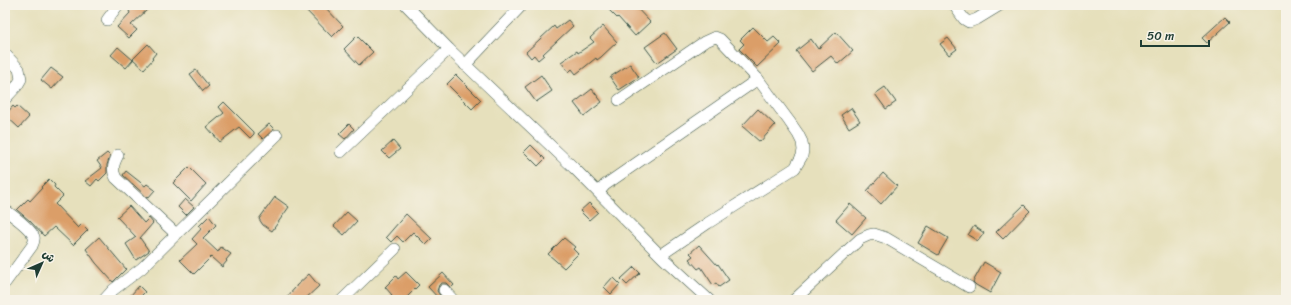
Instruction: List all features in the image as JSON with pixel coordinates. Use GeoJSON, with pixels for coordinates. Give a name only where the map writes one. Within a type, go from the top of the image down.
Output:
{"type":"FeatureCollection","features":[{"type":"Feature","properties":{"kind":"street"},"geometry":{"type":"LineString","coordinates":[[107,20],[118,5]]}},
{"type":"Feature","properties":{"kind":"street"},"geometry":{"type":"LineString","coordinates":[[406,5],[449,49],[599,192],[661,255],[709,300]]}},
{"type":"Feature","properties":{"kind":"street"},"geometry":{"type":"LineString","coordinates":[[465,64],[522,5]]}},
{"type":"Feature","properties":{"kind":"street"},"geometry":{"type":"LineString","coordinates":[[954,5],[964,19],[969,22],[977,19],[1000,5]]}},
{"type":"Feature","properties":{"kind":"street"},"geometry":{"type":"LineString","coordinates":[[619,100],[704,42],[715,37],[720,39],[758,79],[789,121],[802,142],[802,156],[798,163],[789,172],[708,222],[661,255]]}},
{"type":"Feature","properties":{"kind":"street"},"geometry":{"type":"LineString","coordinates":[[341,152],[449,49]]}},
{"type":"Feature","properties":{"kind":"street"},"geometry":{"type":"LineString","coordinates":[[5,54],[19,69],[21,79],[17,86],[5,99]]}},
{"type":"Feature","properties":{"kind":"street"},"geometry":{"type":"LineString","coordinates":[[599,192],[605,185],[758,79]]}},
{"type":"Feature","properties":{"kind":"street"},"geometry":{"type":"LineString","coordinates":[[104,300],[113,290],[142,268],[278,135]]}},
{"type":"Feature","properties":{"kind":"street"},"geometry":{"type":"LineString","coordinates":[[118,155],[112,169],[116,178],[176,234]]}},
{"type":"Feature","properties":{"kind":"street"},"geometry":{"type":"LineString","coordinates":[[5,210],[34,236],[34,242],[5,283]]}},
{"type":"Feature","properties":{"kind":"street"},"geometry":{"type":"LineString","coordinates":[[794,300],[860,239],[874,234],[879,234],[893,241],[969,287]]}},
{"type":"Feature","properties":{"kind":"street"},"geometry":{"type":"LineString","coordinates":[[342,300],[395,249]]}},
{"type":"Feature","properties":{"kind":"street"},"geometry":{"type":"LineString","coordinates":[[444,290],[453,300]]}},
{"type":"Feature","properties":{"kind":"building"},"geometry":{"type":"Polygon","coordinates":[[[136,5],[144,5],[148,9],[131,25],[137,30],[129,38],[117,27],[130,13],[129,11],[136,5]]]}},
{"type":"Feature","properties":{"kind":"building"},"geometry":{"type":"Polygon","coordinates":[[[301,5],[323,5],[343,26],[332,37],[301,5]]]}},
{"type":"Feature","properties":{"kind":"building"},"geometry":{"type":"Polygon","coordinates":[[[614,5],[634,5],[650,22],[635,36],[618,17],[617,18],[609,10],[614,5]]]}},
{"type":"Feature","properties":{"kind":"building"},"geometry":{"type":"Polygon","coordinates":[[[1225,17],[1230,22],[1207,43],[1202,38],[1225,17]]]}},
{"type":"Feature","properties":{"kind":"building"},"geometry":{"type":"Polygon","coordinates":[[[568,20],[573,26],[538,60],[534,55],[531,58],[526,52],[554,26],[556,29],[568,20]]]}},
{"type":"Feature","properties":{"kind":"building"},"geometry":{"type":"Polygon","coordinates":[[[603,26],[617,42],[601,57],[597,60],[596,58],[576,74],[572,69],[569,72],[561,62],[594,42],[590,38],[603,26]]]}},
{"type":"Feature","properties":{"kind":"building"},"geometry":{"type":"Polygon","coordinates":[[[753,27],[768,42],[774,37],[781,44],[757,67],[739,49],[744,44],[740,40],[753,27]]]}},
{"type":"Feature","properties":{"kind":"building"},"geometry":{"type":"Polygon","coordinates":[[[836,32],[853,51],[838,64],[831,56],[812,71],[796,51],[811,39],[818,49],[836,32]]]}},
{"type":"Feature","properties":{"kind":"building"},"geometry":{"type":"Polygon","coordinates":[[[665,33],[677,49],[657,63],[645,47],[665,33]]]}},
{"type":"Feature","properties":{"kind":"building"},"geometry":{"type":"Polygon","coordinates":[[[357,36],[373,52],[359,65],[344,49],[357,36]]]}},
{"type":"Feature","properties":{"kind":"building"},"geometry":{"type":"Polygon","coordinates":[[[948,38],[957,49],[949,55],[940,44],[948,38]]]}},
{"type":"Feature","properties":{"kind":"building"},"geometry":{"type":"Polygon","coordinates":[[[148,44],[156,53],[144,69],[133,59],[148,44]]]}},
{"type":"Feature","properties":{"kind":"building"},"geometry":{"type":"Polygon","coordinates":[[[118,47],[133,60],[126,68],[111,55],[118,47]]]}},
{"type":"Feature","properties":{"kind":"building"},"geometry":{"type":"Polygon","coordinates":[[[630,64],[639,77],[619,90],[610,77],[630,64]]]}},
{"type":"Feature","properties":{"kind":"building"},"geometry":{"type":"Polygon","coordinates":[[[51,68],[63,77],[52,89],[41,80],[51,68]]]}},
{"type":"Feature","properties":{"kind":"building"},"geometry":{"type":"Polygon","coordinates":[[[196,70],[209,86],[203,91],[190,74],[196,70]]]}},
{"type":"Feature","properties":{"kind":"building"},"geometry":{"type":"Polygon","coordinates":[[[456,75],[481,100],[472,109],[447,84],[456,75]]]}},
{"type":"Feature","properties":{"kind":"building"},"geometry":{"type":"Polygon","coordinates":[[[541,75],[552,91],[536,102],[525,87],[541,75]]]}},
{"type":"Feature","properties":{"kind":"building"},"geometry":{"type":"Polygon","coordinates":[[[885,87],[896,102],[886,109],[875,94],[885,87]]]}},
{"type":"Feature","properties":{"kind":"building"},"geometry":{"type":"Polygon","coordinates":[[[592,89],[602,102],[584,116],[574,103],[592,89]]]}},
{"type":"Feature","properties":{"kind":"building"},"geometry":{"type":"Polygon","coordinates":[[[224,102],[254,132],[250,138],[239,127],[220,142],[207,127],[224,113],[219,107],[224,102]]]}},
{"type":"Feature","properties":{"kind":"building"},"geometry":{"type":"Polygon","coordinates":[[[13,106],[15,108],[17,106],[29,117],[19,128],[5,115],[13,106]]]}},
{"type":"Feature","properties":{"kind":"building"},"geometry":{"type":"Polygon","coordinates":[[[851,108],[860,121],[849,128],[841,115],[851,108]]]}},
{"type":"Feature","properties":{"kind":"building"},"geometry":{"type":"Polygon","coordinates":[[[758,109],[775,125],[760,142],[742,126],[758,109]]]}},
{"type":"Feature","properties":{"kind":"building"},"geometry":{"type":"Polygon","coordinates":[[[269,124],[274,129],[263,139],[258,134],[269,124]]]}},
{"type":"Feature","properties":{"kind":"building"},"geometry":{"type":"Polygon","coordinates":[[[349,124],[354,129],[345,139],[339,134],[349,124]]]}},
{"type":"Feature","properties":{"kind":"building"},"geometry":{"type":"Polygon","coordinates":[[[393,141],[400,149],[389,158],[382,151],[393,141]]]}},
{"type":"Feature","properties":{"kind":"building"},"geometry":{"type":"Polygon","coordinates":[[[531,145],[545,159],[538,166],[524,152],[531,145]]]}},
{"type":"Feature","properties":{"kind":"building"},"geometry":{"type":"Polygon","coordinates":[[[107,153],[110,156],[107,165],[107,173],[99,181],[97,179],[91,186],[85,181],[102,168],[97,161],[107,153]]]}},
{"type":"Feature","properties":{"kind":"building"},"geometry":{"type":"Polygon","coordinates":[[[189,167],[206,184],[191,201],[173,183],[189,167]]]}},
{"type":"Feature","properties":{"kind":"building"},"geometry":{"type":"Polygon","coordinates":[[[126,171],[145,186],[147,184],[155,190],[148,198],[123,175],[126,171]]]}},
{"type":"Feature","properties":{"kind":"building"},"geometry":{"type":"Polygon","coordinates":[[[883,173],[897,186],[881,204],[867,191],[883,173]]]}},
{"type":"Feature","properties":{"kind":"building"},"geometry":{"type":"Polygon","coordinates":[[[49,179],[55,185],[54,187],[63,196],[55,204],[78,228],[82,224],[88,230],[73,245],[54,227],[44,236],[17,210],[28,199],[30,201],[49,179]]]}},
{"type":"Feature","properties":{"kind":"building"},"geometry":{"type":"Polygon","coordinates":[[[275,197],[289,207],[272,231],[263,225],[259,219],[275,197]]]}},
{"type":"Feature","properties":{"kind":"building"},"geometry":{"type":"Polygon","coordinates":[[[185,199],[194,207],[186,215],[178,207],[185,199]]]}},
{"type":"Feature","properties":{"kind":"building"},"geometry":{"type":"Polygon","coordinates":[[[589,203],[598,212],[589,220],[580,211],[589,203]]]}},
{"type":"Feature","properties":{"kind":"building"},"geometry":{"type":"Polygon","coordinates":[[[850,204],[866,218],[852,234],[836,220],[850,204]]]}},
{"type":"Feature","properties":{"kind":"building"},"geometry":{"type":"Polygon","coordinates":[[[1024,205],[1030,211],[1003,239],[996,232],[1024,205]]]}},
{"type":"Feature","properties":{"kind":"building"},"geometry":{"type":"Polygon","coordinates":[[[129,206],[144,223],[149,218],[153,223],[140,238],[149,251],[136,260],[126,244],[136,237],[117,217],[129,206]]]}},
{"type":"Feature","properties":{"kind":"building"},"geometry":{"type":"Polygon","coordinates":[[[347,212],[357,221],[344,235],[334,226],[347,212]]]}},
{"type":"Feature","properties":{"kind":"building"},"geometry":{"type":"Polygon","coordinates":[[[406,214],[432,239],[426,245],[413,232],[403,242],[397,236],[391,242],[386,237],[406,214]]]}},
{"type":"Feature","properties":{"kind":"building"},"geometry":{"type":"Polygon","coordinates":[[[209,216],[216,225],[203,238],[218,252],[221,247],[231,254],[222,267],[211,257],[194,274],[180,260],[197,244],[192,239],[202,228],[199,226],[209,216]]]}},
{"type":"Feature","properties":{"kind":"building"},"geometry":{"type":"Polygon","coordinates":[[[928,226],[948,238],[938,255],[918,243],[928,226]]]}},
{"type":"Feature","properties":{"kind":"building"},"geometry":{"type":"Polygon","coordinates":[[[974,226],[984,233],[978,241],[968,235],[974,226]]]}},
{"type":"Feature","properties":{"kind":"building"},"geometry":{"type":"Polygon","coordinates":[[[99,237],[126,269],[113,282],[86,249],[99,237]]]}},
{"type":"Feature","properties":{"kind":"building"},"geometry":{"type":"Polygon","coordinates":[[[564,238],[575,247],[573,249],[578,254],[564,268],[548,254],[564,238]]]}},
{"type":"Feature","properties":{"kind":"building"},"geometry":{"type":"Polygon","coordinates":[[[699,245],[717,265],[718,264],[729,280],[719,287],[716,283],[713,285],[701,267],[698,269],[689,259],[693,256],[690,253],[699,245]]]}},
{"type":"Feature","properties":{"kind":"building"},"geometry":{"type":"Polygon","coordinates":[[[984,262],[1001,272],[990,293],[973,282],[984,262]]]}},
{"type":"Feature","properties":{"kind":"building"},"geometry":{"type":"Polygon","coordinates":[[[634,267],[640,273],[627,285],[621,279],[634,267]]]}},
{"type":"Feature","properties":{"kind":"building"},"geometry":{"type":"Polygon","coordinates":[[[406,272],[419,285],[404,300],[386,300],[392,295],[385,287],[396,276],[398,279],[406,272]]]}},
{"type":"Feature","properties":{"kind":"building"},"geometry":{"type":"Polygon","coordinates":[[[443,273],[454,285],[451,288],[446,283],[439,285],[437,291],[441,297],[439,299],[428,287],[443,273]]]}},
{"type":"Feature","properties":{"kind":"building"},"geometry":{"type":"Polygon","coordinates":[[[309,274],[319,286],[304,300],[284,300],[296,286],[309,274]]]}},
{"type":"Feature","properties":{"kind":"building"},"geometry":{"type":"Polygon","coordinates":[[[613,277],[620,284],[611,294],[604,287],[613,277]]]}},
{"type":"Feature","properties":{"kind":"building"},"geometry":{"type":"Polygon","coordinates":[[[139,286],[145,292],[137,300],[135,300],[130,296],[139,286]]]}}]}
